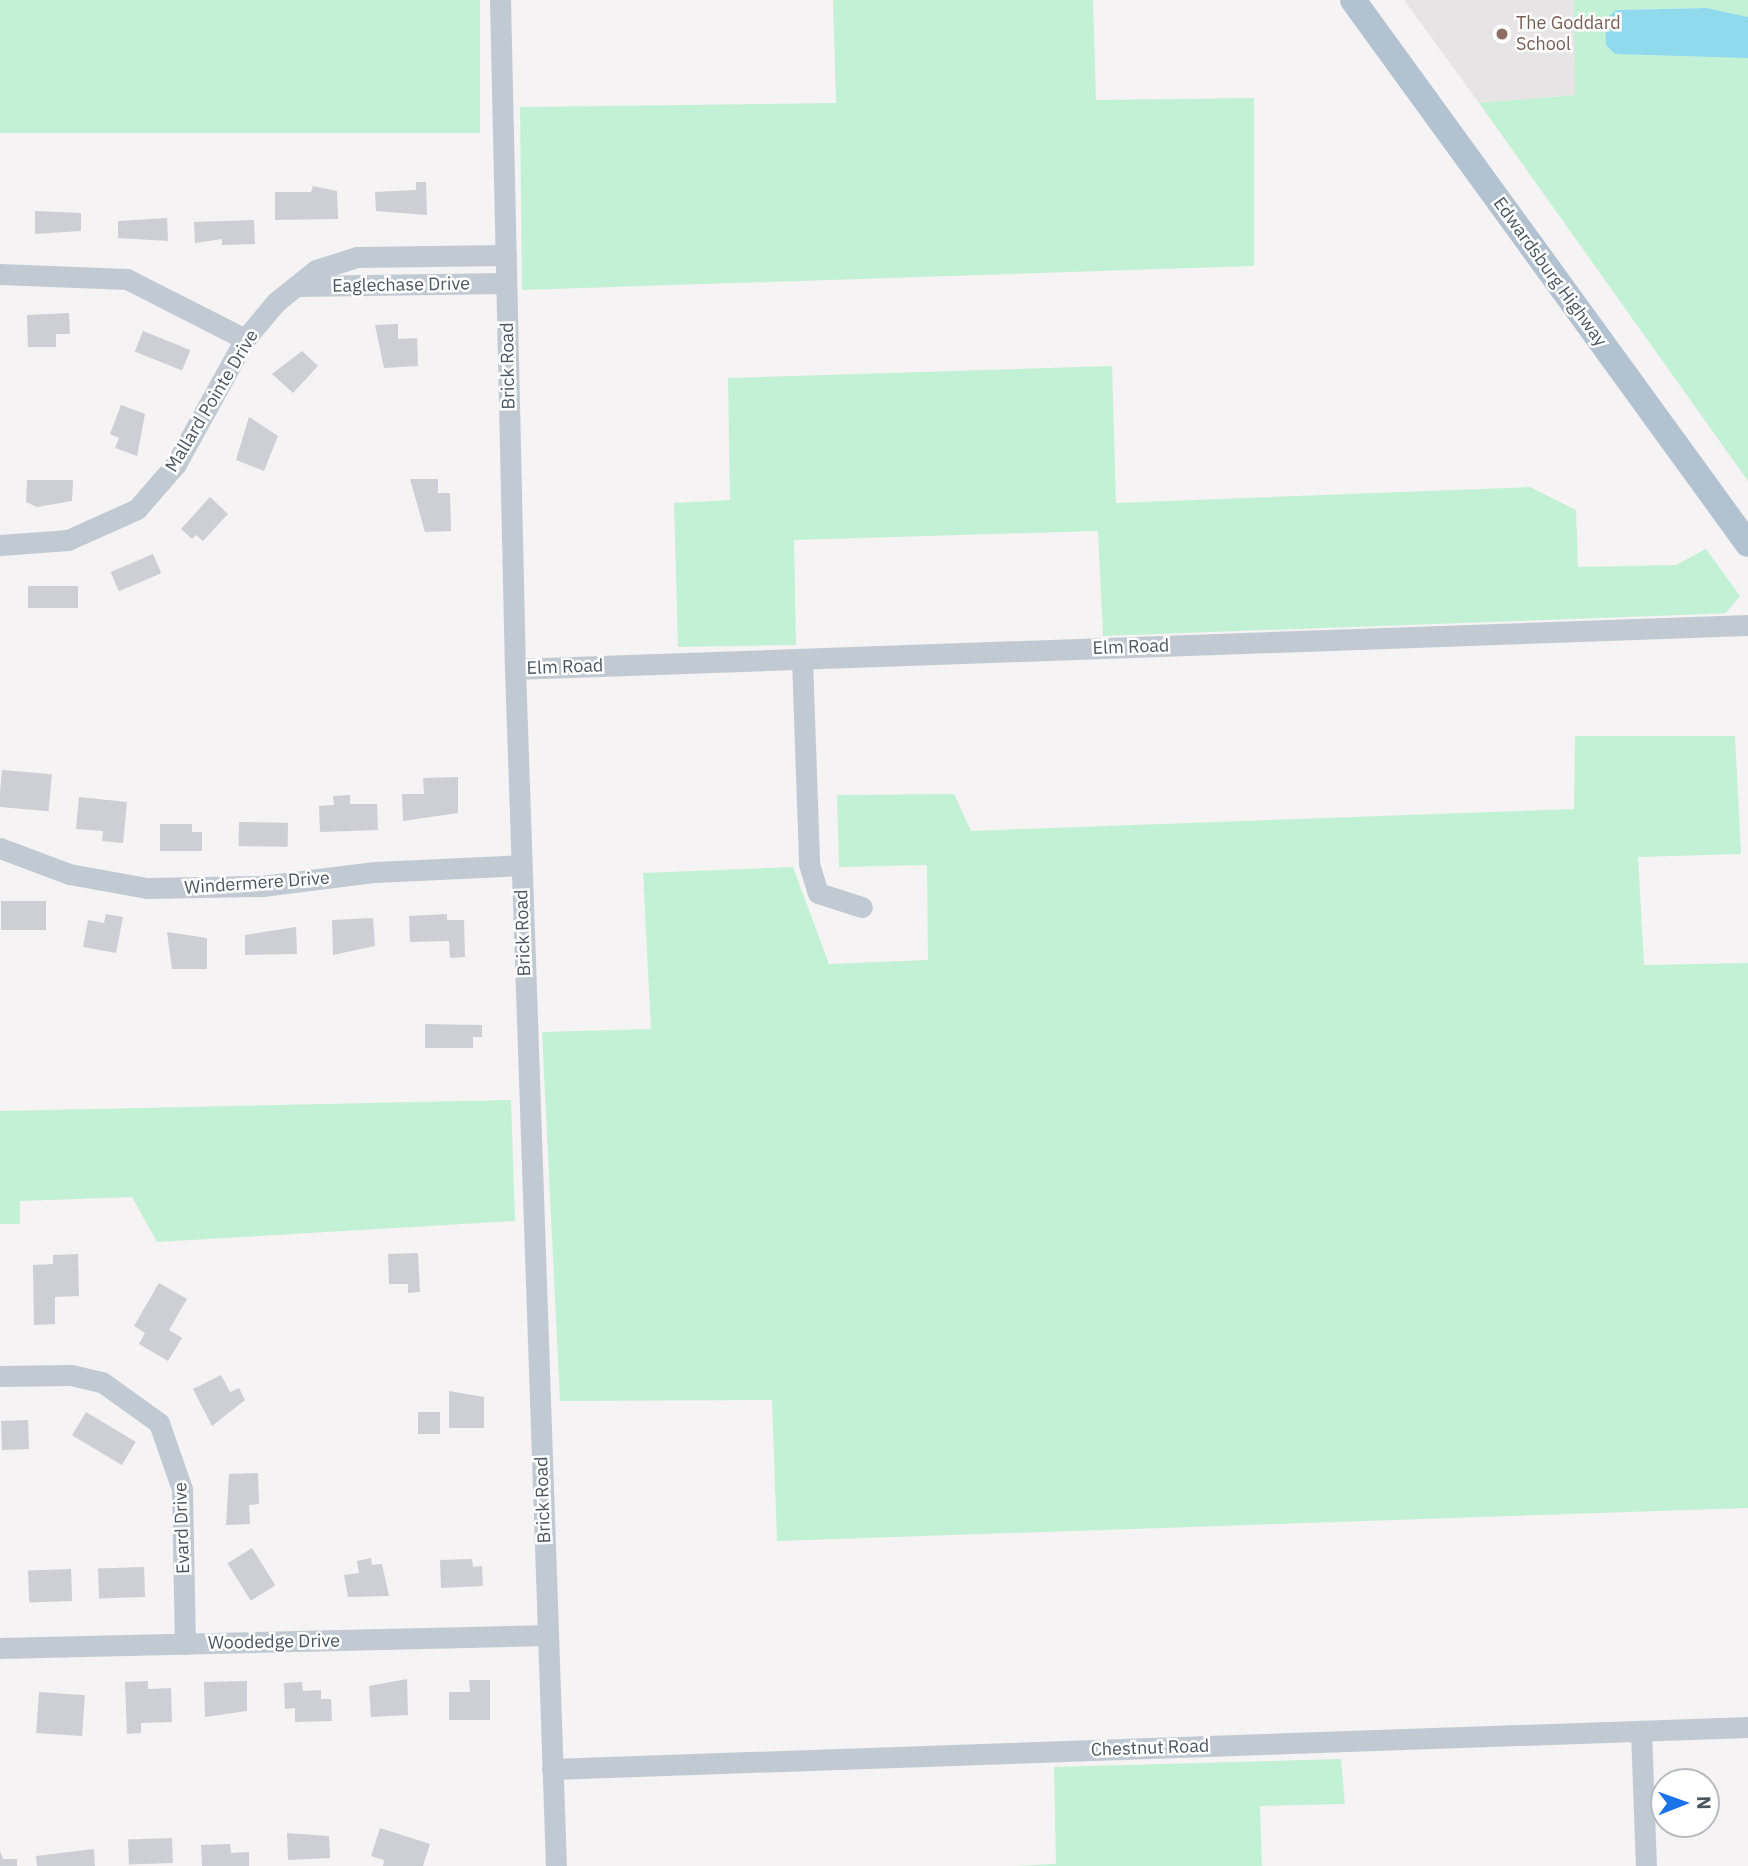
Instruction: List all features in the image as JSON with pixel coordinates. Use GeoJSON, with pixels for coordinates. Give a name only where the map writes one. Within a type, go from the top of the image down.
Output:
{"type":"FeatureCollection","features":[{"type":"Feature","properties":{"kind":"main road","name":"Edwardsburg Highway"},"geometry":{"type":"LineString","coordinates":[[1353,0],[1748,544]]}},
{"type":"Feature","properties":{"kind":"street","name":"Brick Road"},"geometry":{"type":"LineString","coordinates":[[500,0],[514,669],[555,1866]]}},
{"type":"Feature","properties":{"kind":"street","name":"Mallard Pointe Drive"},"geometry":{"type":"LineString","coordinates":[[0,545],[68,540],[136,509],[176,464],[245,339],[296,286],[333,262],[357,257],[506,255]]}},
{"type":"Feature","properties":{"kind":"street"},"geometry":{"type":"LineString","coordinates":[[0,274],[127,279],[245,339]]}},
{"type":"Feature","properties":{"kind":"street","name":"Eaglechase Drive"},"geometry":{"type":"LineString","coordinates":[[296,286],[506,283]]}},
{"type":"Feature","properties":{"kind":"street","name":"Elm Road"},"geometry":{"type":"LineString","coordinates":[[514,669],[1748,625]]}},
{"type":"Feature","properties":{"kind":"street"},"geometry":{"type":"LineString","coordinates":[[802,659],[809,864],[818,893],[862,907]]}},
{"type":"Feature","properties":{"kind":"street","name":"Windermere Drive"},"geometry":{"type":"LineString","coordinates":[[0,848],[69,874],[147,888],[262,886],[375,872],[521,865]]}},
{"type":"Feature","properties":{"kind":"street","name":"Evard Drive"},"geometry":{"type":"LineString","coordinates":[[0,1376],[71,1375],[102,1382],[159,1423],[182,1489],[185,1644]]}},
{"type":"Feature","properties":{"kind":"street","name":"Woodedge Drive"},"geometry":{"type":"LineString","coordinates":[[0,1648],[548,1634]]}},
{"type":"Feature","properties":{"kind":"street","name":"Chestnut Road"},"geometry":{"type":"LineString","coordinates":[[552,1769],[1748,1727]]}},
{"type":"Feature","properties":{"kind":"street"},"geometry":{"type":"LineString","coordinates":[[1641,1731],[1646,1866]]}},
{"type":"Feature","properties":{"kind":"shaded area","name":"The Goddard School"},"geometry":{"type":"Polygon","coordinates":[[[1404,0],[1574,0],[1576,95],[1479,103],[1404,0]]]}},
{"type":"Feature","properties":{"kind":"green space"},"geometry":{"type":"Polygon","coordinates":[[[0,0],[480,0],[480,133],[0,133],[0,0]]]}},
{"type":"Feature","properties":{"kind":"green space"},"geometry":{"type":"Polygon","coordinates":[[[833,0],[1093,0],[1096,100],[1254,98],[1254,266],[522,290],[520,107],[836,103],[833,0]]]}},
{"type":"Feature","properties":{"kind":"green space"},"geometry":{"type":"Polygon","coordinates":[[[1574,0],[1748,0],[1748,17],[1707,8],[1616,10],[1605,19],[1606,45],[1748,58],[1748,481],[1479,103],[1575,95],[1574,0]]]}},
{"type":"Feature","properties":{"kind":"green space"},"geometry":{"type":"Polygon","coordinates":[[[1112,366],[1116,503],[1530,487],[1576,510],[1578,567],[1676,565],[1706,549],[1740,596],[1726,613],[1103,636],[1098,531],[794,540],[796,645],[678,647],[674,503],[730,500],[728,378],[1112,366]]]}},
{"type":"Feature","properties":{"kind":"green space"},"geometry":{"type":"Polygon","coordinates":[[[1575,736],[1735,736],[1741,854],[1638,857],[1644,965],[1748,963],[1748,1508],[777,1541],[772,1400],[560,1401],[542,1032],[651,1029],[643,873],[793,867],[829,964],[928,960],[927,865],[839,867],[837,795],[954,794],[971,831],[1574,809],[1575,736]]]}},
{"type":"Feature","properties":{"kind":"green space"},"geometry":{"type":"Polygon","coordinates":[[[511,1100],[515,1221],[157,1242],[132,1197],[20,1201],[20,1224],[0,1224],[0,1111],[511,1100]]]}},
{"type":"Feature","properties":{"kind":"green space"},"geometry":{"type":"Polygon","coordinates":[[[1341,1759],[1345,1804],[1260,1806],[1262,1866],[1015,1866],[1056,1864],[1054,1767],[1341,1759]]]}},
{"type":"Feature","properties":{"kind":"water"},"geometry":{"type":"Polygon","coordinates":[[[1707,8],[1748,17],[1748,58],[1615,54],[1606,45],[1605,19],[1616,10],[1707,8]]]}},
{"type":"Feature","properties":{"kind":"building"},"geometry":{"type":"Polygon","coordinates":[[[416,182],[426,182],[427,215],[376,211],[375,192],[416,190],[416,182]]]}},
{"type":"Feature","properties":{"kind":"building"},"geometry":{"type":"Polygon","coordinates":[[[313,186],[337,191],[338,219],[275,220],[275,192],[311,192],[313,186]]]}},
{"type":"Feature","properties":{"kind":"building"},"geometry":{"type":"Polygon","coordinates":[[[35,211],[81,213],[81,231],[35,234],[35,211]]]}},
{"type":"Feature","properties":{"kind":"building"},"geometry":{"type":"Polygon","coordinates":[[[167,218],[168,241],[118,238],[118,221],[167,218]]]}},
{"type":"Feature","properties":{"kind":"building"},"geometry":{"type":"Polygon","coordinates":[[[254,220],[255,244],[222,245],[222,239],[195,243],[194,222],[254,220]]]}},
{"type":"Feature","properties":{"kind":"building"},"geometry":{"type":"Polygon","coordinates":[[[69,313],[70,334],[56,334],[56,347],[28,347],[27,315],[69,313]]]}},
{"type":"Feature","properties":{"kind":"building"},"geometry":{"type":"Polygon","coordinates":[[[398,324],[398,339],[417,338],[418,366],[384,368],[375,325],[398,324]]]}},
{"type":"Feature","properties":{"kind":"building"},"geometry":{"type":"Polygon","coordinates":[[[143,331],[190,350],[182,371],[135,351],[143,331]]]}},
{"type":"Feature","properties":{"kind":"building"},"geometry":{"type":"Polygon","coordinates":[[[302,351],[318,366],[293,393],[272,374],[302,351]]]}},
{"type":"Feature","properties":{"kind":"building"},"geometry":{"type":"Polygon","coordinates":[[[121,405],[145,414],[137,456],[115,448],[119,438],[110,434],[121,405]]]}},
{"type":"Feature","properties":{"kind":"building"},"geometry":{"type":"Polygon","coordinates":[[[249,417],[278,436],[264,471],[236,460],[249,417]]]}},
{"type":"Feature","properties":{"kind":"building"},"geometry":{"type":"Polygon","coordinates":[[[410,479],[438,479],[438,493],[450,493],[451,531],[425,532],[410,479]]]}},
{"type":"Feature","properties":{"kind":"building"},"geometry":{"type":"Polygon","coordinates":[[[27,480],[73,480],[72,501],[37,507],[26,502],[27,480]]]}},
{"type":"Feature","properties":{"kind":"building"},"geometry":{"type":"Polygon","coordinates":[[[210,497],[228,514],[203,541],[196,535],[192,539],[181,529],[210,497]]]}},
{"type":"Feature","properties":{"kind":"building"},"geometry":{"type":"Polygon","coordinates":[[[153,554],[161,573],[119,591],[111,572],[153,554]]]}},
{"type":"Feature","properties":{"kind":"building"},"geometry":{"type":"Polygon","coordinates":[[[28,586],[78,586],[78,608],[28,608],[28,586]]]}},
{"type":"Feature","properties":{"kind":"building"},"geometry":{"type":"Polygon","coordinates":[[[2,770],[52,774],[49,811],[0,807],[2,770]]]}},
{"type":"Feature","properties":{"kind":"building"},"geometry":{"type":"Polygon","coordinates":[[[458,777],[458,813],[403,821],[402,794],[424,794],[423,778],[458,777]]]}},
{"type":"Feature","properties":{"kind":"building"},"geometry":{"type":"Polygon","coordinates":[[[350,795],[350,804],[377,804],[378,830],[320,832],[319,806],[334,805],[333,796],[350,795]]]}},
{"type":"Feature","properties":{"kind":"building"},"geometry":{"type":"Polygon","coordinates":[[[79,797],[127,802],[123,843],[102,841],[103,831],[76,829],[79,797]]]}},
{"type":"Feature","properties":{"kind":"building"},"geometry":{"type":"Polygon","coordinates":[[[239,822],[288,823],[288,847],[239,846],[239,822]]]}},
{"type":"Feature","properties":{"kind":"building"},"geometry":{"type":"Polygon","coordinates":[[[160,824],[192,824],[192,832],[202,832],[202,851],[160,851],[160,824]]]}},
{"type":"Feature","properties":{"kind":"building"},"geometry":{"type":"Polygon","coordinates":[[[1,901],[46,901],[46,930],[1,930],[1,901]]]}},
{"type":"Feature","properties":{"kind":"building"},"geometry":{"type":"Polygon","coordinates":[[[106,914],[123,917],[116,953],[83,947],[88,920],[104,923],[106,914]]]}},
{"type":"Feature","properties":{"kind":"building"},"geometry":{"type":"Polygon","coordinates":[[[447,914],[447,920],[464,920],[465,957],[450,958],[449,941],[410,942],[409,916],[447,914]]]}},
{"type":"Feature","properties":{"kind":"building"},"geometry":{"type":"Polygon","coordinates":[[[373,918],[375,946],[333,955],[332,920],[373,918]]]}},
{"type":"Feature","properties":{"kind":"building"},"geometry":{"type":"Polygon","coordinates":[[[296,927],[297,954],[245,955],[245,935],[296,927]]]}},
{"type":"Feature","properties":{"kind":"building"},"geometry":{"type":"Polygon","coordinates":[[[167,932],[207,938],[207,969],[172,969],[167,932]]]}},
{"type":"Feature","properties":{"kind":"building"},"geometry":{"type":"Polygon","coordinates":[[[425,1024],[482,1025],[482,1037],[473,1037],[473,1048],[425,1048],[425,1024]]]}},
{"type":"Feature","properties":{"kind":"building"},"geometry":{"type":"Polygon","coordinates":[[[418,1253],[420,1292],[408,1293],[408,1284],[389,1284],[388,1254],[418,1253]]]}},
{"type":"Feature","properties":{"kind":"building"},"geometry":{"type":"Polygon","coordinates":[[[78,1254],[79,1296],[55,1297],[55,1324],[34,1325],[33,1265],[53,1264],[53,1255],[78,1254]]]}},
{"type":"Feature","properties":{"kind":"building"},"geometry":{"type":"Polygon","coordinates":[[[159,1283],[187,1299],[169,1330],[182,1338],[168,1361],[139,1344],[145,1333],[134,1326],[159,1283]]]}},
{"type":"Feature","properties":{"kind":"building"},"geometry":{"type":"Polygon","coordinates":[[[221,1375],[230,1392],[239,1388],[245,1400],[212,1426],[193,1389],[221,1375]]]}},
{"type":"Feature","properties":{"kind":"building"},"geometry":{"type":"Polygon","coordinates":[[[449,1391],[484,1397],[484,1428],[449,1428],[449,1391]]]}},
{"type":"Feature","properties":{"kind":"building"},"geometry":{"type":"Polygon","coordinates":[[[86,1412],[136,1442],[122,1465],[72,1435],[86,1412]]]}},
{"type":"Feature","properties":{"kind":"building"},"geometry":{"type":"Polygon","coordinates":[[[418,1412],[440,1412],[440,1434],[418,1434],[418,1412]]]}},
{"type":"Feature","properties":{"kind":"building"},"geometry":{"type":"Polygon","coordinates":[[[28,1420],[29,1449],[2,1450],[1,1421],[28,1420]]]}},
{"type":"Feature","properties":{"kind":"building"},"geometry":{"type":"Polygon","coordinates":[[[258,1473],[259,1504],[249,1505],[250,1524],[226,1525],[229,1474],[258,1473]]]}},
{"type":"Feature","properties":{"kind":"building"},"geometry":{"type":"Polygon","coordinates":[[[252,1548],[275,1585],[251,1601],[227,1563],[252,1548]]]}},
{"type":"Feature","properties":{"kind":"building"},"geometry":{"type":"Polygon","coordinates":[[[371,1558],[372,1565],[382,1564],[389,1596],[348,1597],[344,1575],[359,1573],[357,1561],[371,1558]]]}},
{"type":"Feature","properties":{"kind":"building"},"geometry":{"type":"Polygon","coordinates":[[[472,1559],[473,1567],[482,1566],[483,1586],[441,1588],[440,1560],[472,1559]]]}},
{"type":"Feature","properties":{"kind":"building"},"geometry":{"type":"Polygon","coordinates":[[[144,1567],[145,1597],[99,1599],[98,1569],[144,1567]]]}},
{"type":"Feature","properties":{"kind":"building"},"geometry":{"type":"Polygon","coordinates":[[[71,1569],[72,1601],[29,1602],[28,1571],[71,1569]]]}},
{"type":"Feature","properties":{"kind":"building"},"geometry":{"type":"Polygon","coordinates":[[[407,1679],[408,1715],[371,1717],[369,1686],[407,1679]]]}},
{"type":"Feature","properties":{"kind":"building"},"geometry":{"type":"Polygon","coordinates":[[[469,1680],[490,1680],[490,1720],[449,1720],[449,1692],[470,1692],[469,1680]]]}},
{"type":"Feature","properties":{"kind":"building"},"geometry":{"type":"Polygon","coordinates":[[[148,1681],[148,1689],[171,1688],[172,1722],[141,1723],[141,1733],[127,1734],[125,1682],[148,1681]]]}},
{"type":"Feature","properties":{"kind":"building"},"geometry":{"type":"Polygon","coordinates":[[[247,1681],[247,1711],[205,1717],[204,1682],[247,1681]]]}},
{"type":"Feature","properties":{"kind":"building"},"geometry":{"type":"Polygon","coordinates":[[[302,1682],[303,1691],[321,1690],[321,1699],[331,1699],[332,1721],[295,1722],[295,1708],[285,1709],[284,1683],[302,1682]]]}},
{"type":"Feature","properties":{"kind":"building"},"geometry":{"type":"Polygon","coordinates":[[[39,1692],[85,1695],[82,1736],[36,1733],[39,1692]]]}},
{"type":"Feature","properties":{"kind":"building"},"geometry":{"type":"Polygon","coordinates":[[[380,1828],[430,1844],[423,1866],[383,1866],[384,1860],[371,1856],[380,1828]]]}},
{"type":"Feature","properties":{"kind":"building"},"geometry":{"type":"Polygon","coordinates":[[[287,1833],[329,1836],[330,1858],[288,1860],[287,1833]]]}},
{"type":"Feature","properties":{"kind":"building"},"geometry":{"type":"Polygon","coordinates":[[[172,1838],[173,1863],[129,1865],[128,1840],[172,1838]]]}},
{"type":"Feature","properties":{"kind":"building"},"geometry":{"type":"Polygon","coordinates":[[[230,1844],[231,1853],[249,1852],[249,1866],[202,1866],[201,1845],[230,1844]]]}},
{"type":"Feature","properties":{"kind":"building"},"geometry":{"type":"Polygon","coordinates":[[[94,1849],[95,1866],[37,1866],[36,1856],[94,1849]]]}},
{"type":"Feature","properties":{"kind":"building"},"geometry":{"type":"Polygon","coordinates":[[[0,1851],[3,1859],[17,1859],[17,1866],[0,1866],[0,1851]]]}},
{"type":"Feature","properties":{"kind":"place","name":"The Goddard School"},"geometry":{"type":"Point","coordinates":[1502,34]}}]}
